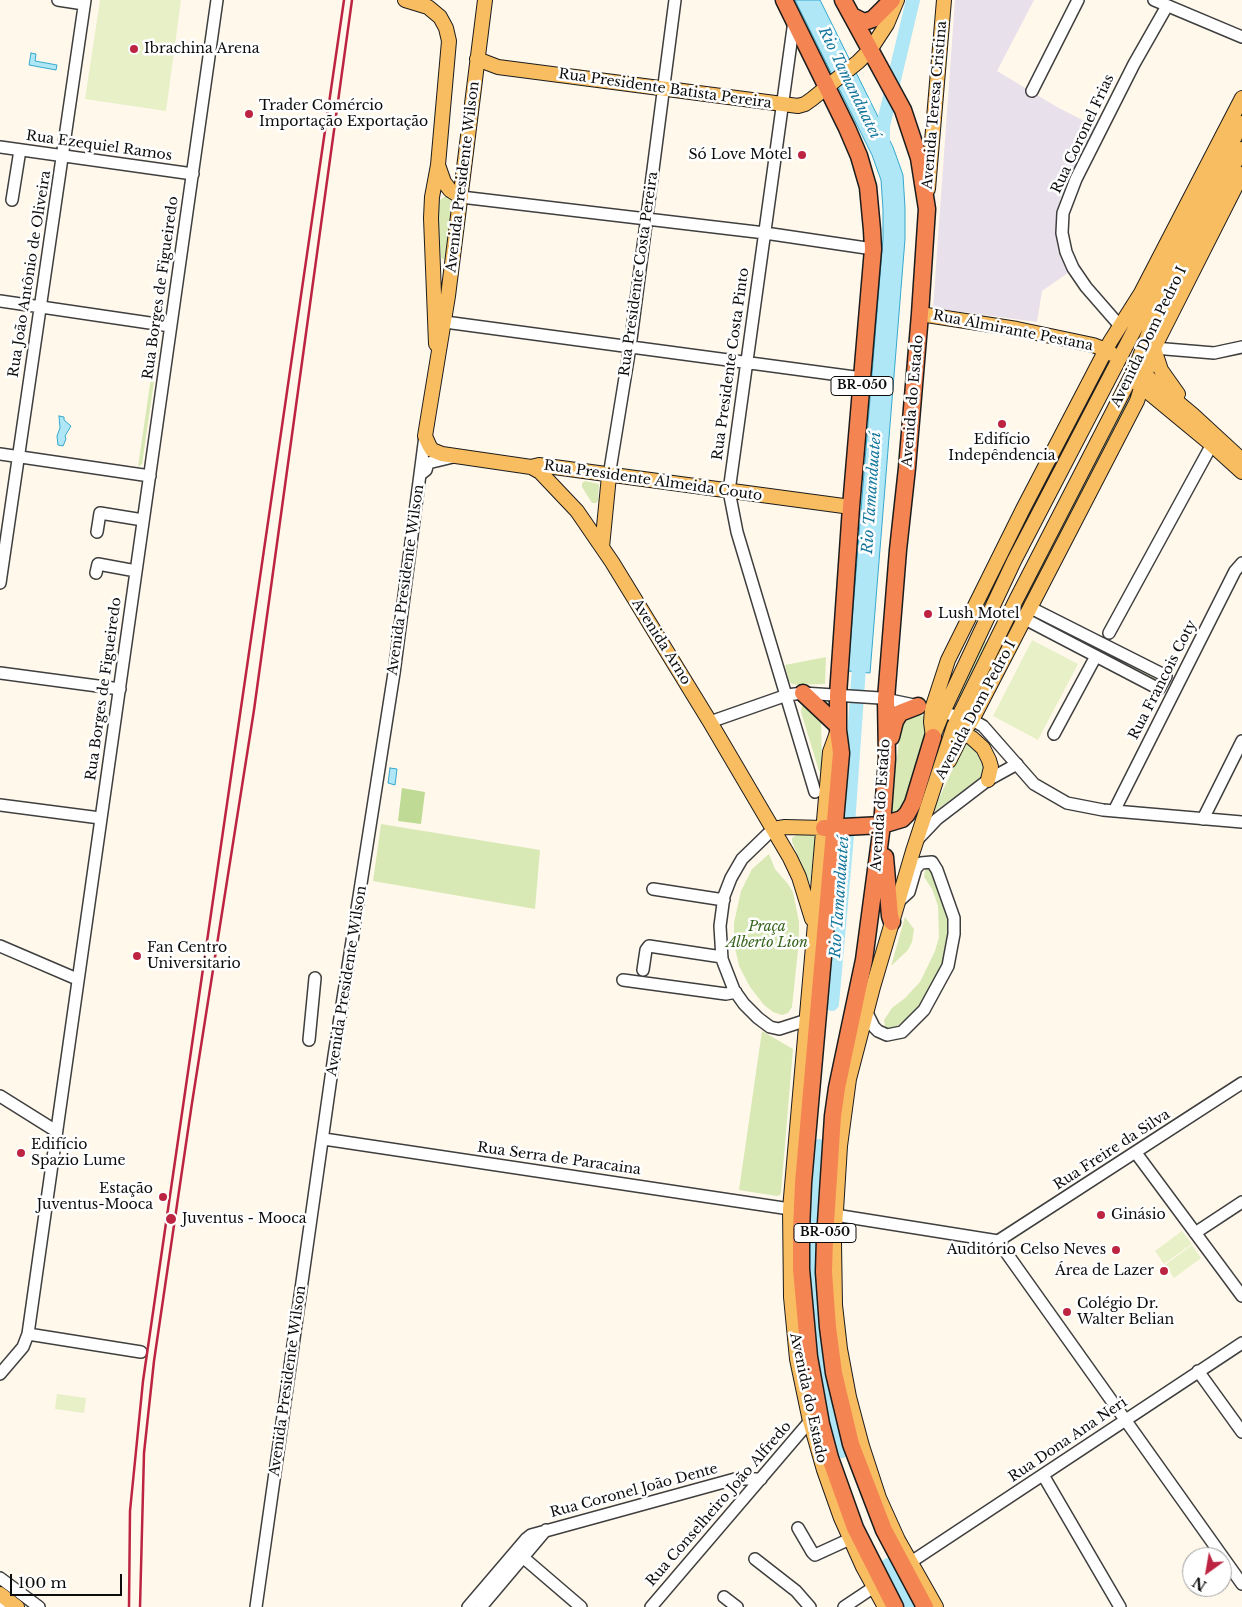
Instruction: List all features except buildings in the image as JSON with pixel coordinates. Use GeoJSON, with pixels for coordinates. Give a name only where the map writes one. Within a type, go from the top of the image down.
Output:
{"type":"FeatureCollection","features":[{"type":"Feature","properties":{"kind":"highway","name":"Avenida do Estado"},"geometry":{"type":"LineString","coordinates":[[784,0],[828,85],[847,128],[864,172],[871,207],[873,249],[851,508],[842,695],[838,728],[841,753],[830,828],[803,1183],[801,1269],[805,1322],[814,1388],[830,1458],[855,1528],[895,1607]]}},
{"type":"Feature","properties":{"kind":"highway"},"geometry":{"type":"LineString","coordinates":[[843,0],[852,16],[864,56]]}},
{"type":"Feature","properties":{"kind":"highway"},"geometry":{"type":"LineString","coordinates":[[852,16],[867,22],[881,12],[892,0]]}},
{"type":"Feature","properties":{"kind":"highway","name":"Avenida do Estado"},"geometry":{"type":"LineString","coordinates":[[864,56],[882,71],[903,110],[919,158],[927,209],[907,468],[883,699],[887,759],[882,825],[864,960],[837,1088],[833,1116],[824,1238],[824,1272],[834,1373],[851,1444],[884,1530],[924,1607]]}},
{"type":"Feature","properties":{"kind":"highway"},"geometry":{"type":"LineString","coordinates":[[795,694],[838,728]]}},
{"type":"Feature","properties":{"kind":"highway"},"geometry":{"type":"LineString","coordinates":[[887,759],[895,720],[903,711],[931,709]]}},
{"type":"Feature","properties":{"kind":"highway"},"geometry":{"type":"LineString","coordinates":[[830,828],[882,825],[902,819],[908,814],[933,737]]}},
{"type":"Feature","properties":{"kind":"highway"},"geometry":{"type":"LineString","coordinates":[[880,844],[884,852],[892,922]]}},
{"type":"Feature","properties":{"kind":"main road","name":"Avenida Presidente Wilson"},"geometry":{"type":"LineString","coordinates":[[425,436],[445,322],[455,193],[485,0]]}},
{"type":"Feature","properties":{"kind":"main road"},"geometry":{"type":"LineString","coordinates":[[828,85],[864,56],[887,24],[897,0]]}},
{"type":"Feature","properties":{"kind":"main road","name":"Avenida Teresa Cristina"},"geometry":{"type":"LineString","coordinates":[[927,209],[944,0]]}},
{"type":"Feature","properties":{"kind":"main road","name":"Avenida Presidente Wilson"},"geometry":{"type":"LineString","coordinates":[[410,1],[428,7],[440,17],[446,28],[449,41],[438,165],[432,197],[431,218],[435,335],[438,354]]}},
{"type":"Feature","properties":{"kind":"main road","name":"Rua Presidente Batista Pereira"},"geometry":{"type":"LineString","coordinates":[[476,65],[798,106],[805,104],[828,85]]}},
{"type":"Feature","properties":{"kind":"main road","name":"Avenida Dom Pedro I"},"geometry":{"type":"LineString","coordinates":[[933,737],[931,709],[948,660],[1023,509],[1106,350],[1141,293],[1241,103]]}},
{"type":"Feature","properties":{"kind":"main road","name":"Avenida Dom Pedro I"},"geometry":{"type":"LineString","coordinates":[[931,709],[978,635],[1014,561],[1242,123]]}},
{"type":"Feature","properties":{"kind":"main road","name":"Avenida Dom Pedro I"},"geometry":{"type":"LineString","coordinates":[[918,839],[931,793],[972,720],[1137,401],[1139,376],[1149,332],[1242,149]]}},
{"type":"Feature","properties":{"kind":"main road"},"geometry":{"type":"LineString","coordinates":[[438,165],[441,178],[455,193]]}},
{"type":"Feature","properties":{"kind":"main road","name":"Avenida Dom Pedro I"},"geometry":{"type":"LineString","coordinates":[[963,736],[958,717],[1013,606],[1154,348],[1242,174]]}},
{"type":"Feature","properties":{"kind":"main road"},"geometry":{"type":"LineString","coordinates":[[432,197],[440,191],[455,193]]}},
{"type":"Feature","properties":{"kind":"main road","name":"Rua Almirante Pestana"},"geometry":{"type":"LineString","coordinates":[[920,314],[1017,329],[1093,345],[1106,350]]}},
{"type":"Feature","properties":{"kind":"main road"},"geometry":{"type":"LineString","coordinates":[[1149,332],[1161,370],[1193,415],[1242,472]]}},
{"type":"Feature","properties":{"kind":"main road"},"geometry":{"type":"LineString","coordinates":[[1106,350],[1214,440],[1242,460]]}},
{"type":"Feature","properties":{"kind":"main road"},"geometry":{"type":"LineString","coordinates":[[1139,376],[1193,415]]}},
{"type":"Feature","properties":{"kind":"main road","name":"Rua Presidente Almeida Couto"},"geometry":{"type":"LineString","coordinates":[[425,436],[432,450],[442,454],[530,468],[539,465],[851,508]]}},
{"type":"Feature","properties":{"kind":"main road","name":"Avenida Arno"},"geometry":{"type":"LineString","coordinates":[[530,468],[540,472],[577,511],[602,547],[774,830]]}},
{"type":"Feature","properties":{"kind":"main road","name":"Rua Presidente Costa Pereira"},"geometry":{"type":"LineString","coordinates":[[602,547],[608,502],[609,476]]}},
{"type":"Feature","properties":{"kind":"main road"},"geometry":{"type":"LineString","coordinates":[[577,511],[595,513],[608,502]]}},
{"type":"Feature","properties":{"kind":"main road"},"geometry":{"type":"LineString","coordinates":[[1023,509],[1025,540]]}},
{"type":"Feature","properties":{"kind":"main road"},"geometry":{"type":"LineString","coordinates":[[1039,556],[1046,553],[1070,532]]}},
{"type":"Feature","properties":{"kind":"main road"},"geometry":{"type":"LineString","coordinates":[[1013,606],[1010,590],[1014,561]]}},
{"type":"Feature","properties":{"kind":"main road"},"geometry":{"type":"LineString","coordinates":[[1013,606],[1028,613]]}},
{"type":"Feature","properties":{"kind":"main road"},"geometry":{"type":"LineString","coordinates":[[978,635],[1013,606]]}},
{"type":"Feature","properties":{"kind":"main road"},"geometry":{"type":"LineString","coordinates":[[933,737],[963,736],[981,740],[988,744],[992,749],[997,764],[991,777]]}},
{"type":"Feature","properties":{"kind":"main road"},"geometry":{"type":"LineString","coordinates":[[814,933],[799,877],[774,830],[784,827],[830,828]]}},
{"type":"Feature","properties":{"kind":"main road","name":"Avenida do Estado"},"geometry":{"type":"LineString","coordinates":[[830,828],[814,933],[790,1209],[793,1328],[796,1359],[810,1421],[824,1470],[850,1539],[885,1607]]}},
{"type":"Feature","properties":{"kind":"main road"},"geometry":{"type":"LineString","coordinates":[[918,839],[866,1011],[849,1079],[844,1108],[833,1264],[840,1349],[849,1397],[862,1446],[879,1498],[898,1540],[936,1607]]}},
{"type":"Feature","properties":{"kind":"main road"},"geometry":{"type":"LineString","coordinates":[[0,1594],[16,1607]]}},
{"type":"Feature","properties":{"kind":"street"},"geometry":{"type":"LineString","coordinates":[[58,0],[84,2]]}},
{"type":"Feature","properties":{"kind":"street","name":"Rua Borges de Figueiredo"},"geometry":{"type":"LineString","coordinates":[[0,1374],[23,1347],[28,1334],[193,174],[216,0]]}},
{"type":"Feature","properties":{"kind":"street","name":"Rua Presidente Costa Pereira"},"geometry":{"type":"LineString","coordinates":[[609,476],[630,348],[675,0]]}},
{"type":"Feature","properties":{"kind":"street"},"geometry":{"type":"LineString","coordinates":[[1032,91],[1078,0]]}},
{"type":"Feature","properties":{"kind":"street"},"geometry":{"type":"LineString","coordinates":[[1154,0],[1242,37]]}},
{"type":"Feature","properties":{"kind":"street","name":"Rua João Antônio de Oliveira"},"geometry":{"type":"LineString","coordinates":[[0,583],[84,2]]}},
{"type":"Feature","properties":{"kind":"street","name":"Rua Coronel Frias"},"geometry":{"type":"LineString","coordinates":[[1120,326],[1086,287],[1073,268],[1066,252],[1062,233],[1063,213],[1076,179],[1134,64],[1167,6]]}},
{"type":"Feature","properties":{"kind":"street","name":"Rua Presidente Costa Pinto"},"geometry":{"type":"LineString","coordinates":[[794,21],[729,491],[737,532],[795,694],[814,792]]}},
{"type":"Feature","properties":{"kind":"street","name":"Rua Ezequiel Ramos"},"geometry":{"type":"LineString","coordinates":[[0,147],[193,174]]}},
{"type":"Feature","properties":{"kind":"street"},"geometry":{"type":"LineString","coordinates":[[12,200],[20,150]]}},
{"type":"Feature","properties":{"kind":"street"},"geometry":{"type":"LineString","coordinates":[[455,193],[765,232],[873,249]]}},
{"type":"Feature","properties":{"kind":"street"},"geometry":{"type":"LineString","coordinates":[[0,301],[170,326]]}},
{"type":"Feature","properties":{"kind":"street"},"geometry":{"type":"LineString","coordinates":[[445,322],[862,378]]}},
{"type":"Feature","properties":{"kind":"street"},"geometry":{"type":"LineString","coordinates":[[1154,348],[1214,352],[1242,347]]}},
{"type":"Feature","properties":{"kind":"street","name":"Avenida Presidente Wilson"},"geometry":{"type":"LineString","coordinates":[[256,1607],[307,1241],[324,1140],[335,1050],[394,673],[425,436]]}},
{"type":"Feature","properties":{"kind":"street"},"geometry":{"type":"LineString","coordinates":[[1109,633],[1214,440]]}},
{"type":"Feature","properties":{"kind":"street"},"geometry":{"type":"LineString","coordinates":[[0,454],[150,476]]}},
{"type":"Feature","properties":{"kind":"street","name":"Rua Presidente Almeida Couto"},"geometry":{"type":"LineString","coordinates":[[420,475],[426,470],[428,464],[433,461],[447,460],[456,456]]}},
{"type":"Feature","properties":{"kind":"street"},"geometry":{"type":"LineString","coordinates":[[97,532],[100,513],[143,520]]}},
{"type":"Feature","properties":{"kind":"street","name":"Rua Francois Coty"},"geometry":{"type":"LineString","coordinates":[[1114,811],[1235,571],[1242,563]]}},
{"type":"Feature","properties":{"kind":"street"},"geometry":{"type":"LineString","coordinates":[[96,573],[98,564],[136,570]]}},
{"type":"Feature","properties":{"kind":"street"},"geometry":{"type":"LineString","coordinates":[[1028,613],[1091,638],[1166,676],[1159,689],[1085,651],[1028,613]]}},
{"type":"Feature","properties":{"kind":"street"},"geometry":{"type":"LineString","coordinates":[[1085,651],[1091,638]]}},
{"type":"Feature","properties":{"kind":"street"},"geometry":{"type":"LineString","coordinates":[[1112,665],[1118,652]]}},
{"type":"Feature","properties":{"kind":"street"},"geometry":{"type":"LineString","coordinates":[[1054,734],[1096,656]]}},
{"type":"Feature","properties":{"kind":"street"},"geometry":{"type":"LineString","coordinates":[[0,673],[120,689]]}},
{"type":"Feature","properties":{"kind":"street"},"geometry":{"type":"LineString","coordinates":[[710,722],[795,694],[842,695],[883,699],[972,720],[983,726],[1034,784],[1067,803],[1114,811],[1242,822]]}},
{"type":"Feature","properties":{"kind":"street"},"geometry":{"type":"LineString","coordinates":[[1203,819],[1242,741]]}},
{"type":"Feature","properties":{"kind":"street"},"geometry":{"type":"LineString","coordinates":[[918,839],[932,824],[991,777],[1017,764]]}},
{"type":"Feature","properties":{"kind":"street"},"geometry":{"type":"LineString","coordinates":[[0,805],[100,818]]}},
{"type":"Feature","properties":{"kind":"street"},"geometry":{"type":"LineString","coordinates":[[774,830],[742,859],[731,878],[724,900],[720,926],[722,957],[727,974],[744,1004],[770,1027],[779,1029],[807,1020]]}},
{"type":"Feature","properties":{"kind":"street"},"geometry":{"type":"LineString","coordinates":[[866,1011],[878,1031],[887,1035],[902,1032],[924,1010],[948,966],[954,934],[954,918],[937,870],[932,862],[921,863],[916,868],[909,892],[899,900]]}},
{"type":"Feature","properties":{"kind":"street"},"geometry":{"type":"LineString","coordinates":[[652,889],[724,900]]}},
{"type":"Feature","properties":{"kind":"street"},"geometry":{"type":"LineString","coordinates":[[0,946],[77,979]]}},
{"type":"Feature","properties":{"kind":"street"},"geometry":{"type":"LineString","coordinates":[[643,970],[646,950],[649,946],[722,957]]}},
{"type":"Feature","properties":{"kind":"street"},"geometry":{"type":"LineString","coordinates":[[309,1040],[315,978]]}},
{"type":"Feature","properties":{"kind":"street"},"geometry":{"type":"LineString","coordinates":[[623,980],[726,994],[736,992]]}},
{"type":"Feature","properties":{"kind":"street","name":"Rua Freire da Silva"},"geometry":{"type":"LineString","coordinates":[[998,1241],[1242,1083]]}},
{"type":"Feature","properties":{"kind":"street"},"geometry":{"type":"LineString","coordinates":[[0,1096],[56,1131]]}},
{"type":"Feature","properties":{"kind":"street","name":"Rua Serra de Paracaina"},"geometry":{"type":"LineString","coordinates":[[324,1140],[790,1209]]}},
{"type":"Feature","properties":{"kind":"street"},"geometry":{"type":"LineString","coordinates":[[1136,1153],[1242,1296]]}},
{"type":"Feature","properties":{"kind":"street"},"geometry":{"type":"LineString","coordinates":[[1195,1233],[1242,1202]]}},
{"type":"Feature","properties":{"kind":"street"},"geometry":{"type":"LineString","coordinates":[[835,1215],[998,1241],[1242,1584]]}},
{"type":"Feature","properties":{"kind":"street"},"geometry":{"type":"LineString","coordinates":[[28,1334],[141,1352]]}},
{"type":"Feature","properties":{"kind":"street","name":"Rua Dona Ana Neri"},"geometry":{"type":"LineString","coordinates":[[911,1562],[1242,1343]]}},
{"type":"Feature","properties":{"kind":"street"},"geometry":{"type":"LineString","coordinates":[[1198,1371],[1242,1432]]}},
{"type":"Feature","properties":{"kind":"street","name":"Rua Conselheiro João Alfredo"},"geometry":{"type":"LineString","coordinates":[[650,1607],[810,1421]]}},
{"type":"Feature","properties":{"kind":"street"},"geometry":{"type":"LineString","coordinates":[[1042,1475],[1120,1607]]}},
{"type":"Feature","properties":{"kind":"street","name":"Rua Coronel João Dente"},"geometry":{"type":"LineString","coordinates":[[475,1606],[519,1554],[546,1530],[734,1480],[760,1479]]}},
{"type":"Feature","properties":{"kind":"street"},"geometry":{"type":"LineString","coordinates":[[798,1528],[812,1552],[816,1555],[850,1539]]}},
{"type":"Feature","properties":{"kind":"street"},"geometry":{"type":"LineString","coordinates":[[519,1554],[581,1607]]}},
{"type":"Feature","properties":{"kind":"street"},"geometry":{"type":"LineString","coordinates":[[755,1559],[796,1591],[810,1607]]}},
{"type":"Feature","properties":{"kind":"street"},"geometry":{"type":"LineString","coordinates":[[0,1578],[39,1607]]}},
{"type":"Feature","properties":{"kind":"street"},"geometry":{"type":"LineString","coordinates":[[844,1607],[874,1587]]}},
{"type":"Feature","properties":{"kind":"street"},"geometry":{"type":"LineString","coordinates":[[724,1597],[737,1607]]}},
{"type":"Feature","properties":{"kind":"shaded area"},"geometry":{"type":"Polygon","coordinates":[[[955,0],[1034,0],[997,71],[1057,107],[1096,127],[1060,199],[1056,232],[1058,250],[1068,273],[1042,291],[1037,322],[933,308],[955,0]]]}},
{"type":"Feature","properties":{"kind":"green space","name":"Ibrachina Arena"},"geometry":{"type":"Polygon","coordinates":[[[100,0],[181,0],[166,111],[85,99],[100,0]]]}},
{"type":"Feature","properties":{"kind":"green space"},"geometry":{"type":"Polygon","coordinates":[[[450,193],[455,195],[447,259],[445,260],[441,258],[437,202],[450,193]]]}},
{"type":"Feature","properties":{"kind":"green space"},"geometry":{"type":"Polygon","coordinates":[[[157,336],[160,340],[142,464],[138,467],[157,336]]]}},
{"type":"Feature","properties":{"kind":"green space"},"geometry":{"type":"Polygon","coordinates":[[[1124,404],[1128,406],[1066,526],[1054,542],[1124,404]]]}},
{"type":"Feature","properties":{"kind":"green space"},"geometry":{"type":"Polygon","coordinates":[[[585,481],[599,484],[598,501],[596,503],[592,503],[582,487],[582,483],[585,481]]]}},
{"type":"Feature","properties":{"kind":"green space"},"geometry":{"type":"Polygon","coordinates":[[[1058,544],[1028,600],[1024,598],[1044,561],[1058,544]]]}},
{"type":"Feature","properties":{"kind":"green space"},"geometry":{"type":"Polygon","coordinates":[[[1032,640],[1078,664],[1038,740],[993,716],[1032,640]]]}},
{"type":"Feature","properties":{"kind":"green space"},"geometry":{"type":"Polygon","coordinates":[[[983,641],[987,643],[960,698],[957,696],[983,641]]]}},
{"type":"Feature","properties":{"kind":"green space"},"geometry":{"type":"Polygon","coordinates":[[[826,657],[825,684],[798,685],[792,684],[789,681],[785,665],[826,657]]]}},
{"type":"Feature","properties":{"kind":"green space"},"geometry":{"type":"Polygon","coordinates":[[[1122,660],[1154,676],[1157,680],[1155,681],[1120,663],[1122,660]]]}},
{"type":"Feature","properties":{"kind":"green space"},"geometry":{"type":"Polygon","coordinates":[[[807,704],[821,715],[822,771],[819,771],[801,712],[802,706],[807,704]]]}},
{"type":"Feature","properties":{"kind":"green space"},"geometry":{"type":"Polygon","coordinates":[[[909,713],[924,716],[927,718],[928,723],[905,807],[903,811],[893,815],[890,810],[902,719],[909,713]]]}},
{"type":"Feature","properties":{"kind":"green space"},"geometry":{"type":"Polygon","coordinates":[[[966,741],[987,760],[983,776],[935,811],[934,809],[966,741]]]}},
{"type":"Feature","properties":{"kind":"green space"},"geometry":{"type":"Polygon","coordinates":[[[402,788],[425,792],[421,824],[398,821],[402,788]]]}},
{"type":"Feature","properties":{"kind":"green space"},"geometry":{"type":"Polygon","coordinates":[[[381,824],[540,850],[535,909],[373,881],[381,824]]]}},
{"type":"Feature","properties":{"kind":"green space","name":"Praça Alberto Lion"},"geometry":{"type":"Polygon","coordinates":[[[803,833],[812,833],[815,838],[810,884],[792,842],[792,838],[803,833]]]}},
{"type":"Feature","properties":{"kind":"green space","name":"Praça Alberto Lion"},"geometry":{"type":"Polygon","coordinates":[[[769,854],[775,869],[793,892],[799,922],[799,941],[792,1007],[788,1013],[782,1015],[773,1012],[764,1005],[750,987],[739,966],[734,943],[734,923],[741,891],[752,869],[769,854]]]}},
{"type":"Feature","properties":{"kind":"green space"},"geometry":{"type":"Polygon","coordinates":[[[928,867],[931,867],[951,921],[943,968],[918,1010],[892,1030],[885,1027],[884,1020],[892,1008],[905,998],[920,982],[935,951],[939,937],[938,906],[932,889],[924,877],[928,867]]]}},
{"type":"Feature","properties":{"kind":"green space"},"geometry":{"type":"Polygon","coordinates":[[[905,917],[914,929],[912,942],[908,950],[891,966],[905,917]]]}},
{"type":"Feature","properties":{"kind":"green space"},"geometry":{"type":"Polygon","coordinates":[[[762,1031],[793,1049],[781,1192],[777,1196],[739,1190],[762,1031]]]}},
{"type":"Feature","properties":{"kind":"green space"},"geometry":{"type":"Polygon","coordinates":[[[1182,1231],[1192,1244],[1164,1264],[1155,1251],[1182,1231]]]}},
{"type":"Feature","properties":{"kind":"green space"},"geometry":{"type":"Polygon","coordinates":[[[1192,1245],[1201,1258],[1174,1278],[1165,1265],[1192,1245]]]}},
{"type":"Feature","properties":{"kind":"green space"},"geometry":{"type":"Polygon","coordinates":[[[57,1394],[86,1398],[84,1413],[55,1409],[57,1394]]]}},
{"type":"Feature","properties":{"kind":"water","name":"Rio Tamanduateí"},"geometry":{"type":"Polygon","coordinates":[[[795,0],[820,0],[893,147],[903,175],[905,239],[870,673],[848,671],[883,238],[881,180],[872,155],[795,0]]]}},
{"type":"Feature","properties":{"kind":"water"},"geometry":{"type":"Polygon","coordinates":[[[31,53],[36,54],[35,61],[57,65],[56,70],[29,65],[31,53]]]}},
{"type":"Feature","properties":{"kind":"water"},"geometry":{"type":"Polygon","coordinates":[[[59,416],[64,417],[64,420],[71,426],[65,436],[66,439],[63,446],[58,445],[59,416]]]}},
{"type":"Feature","properties":{"kind":"water"},"geometry":{"type":"Polygon","coordinates":[[[390,768],[397,769],[395,785],[388,783],[390,768]]]}},
{"type":"Feature","properties":{"kind":"waterway"},"geometry":{"type":"LineString","coordinates":[[883,143],[883,126],[913,0]]}},
{"type":"Feature","properties":{"kind":"waterway","name":"Rio Tamanduateí"},"geometry":{"type":"LineString","coordinates":[[832,1004],[848,825],[860,653]]}},
{"type":"Feature","properties":{"kind":"waterway","name":"Rio Tamanduateí"},"geometry":{"type":"LineString","coordinates":[[819,1146],[813,1214],[813,1284],[817,1335],[832,1419],[842,1451]]}},
{"type":"Feature","properties":{"kind":"waterway","name":"Rio Tamanduateí"},"geometry":{"type":"LineString","coordinates":[[888,1565],[912,1607]]}},
{"type":"Feature","properties":{"kind":"railway"},"geometry":{"type":"LineString","coordinates":[[129,1607],[130,1511],[143,1381],[344,0]]}},
{"type":"Feature","properties":{"kind":"railway"},"geometry":{"type":"LineString","coordinates":[[140,1607],[144,1453],[154,1361],[192,1103],[254,710],[352,0]]}},
{"type":"Feature","properties":{"kind":"place","name":"Ibrachina Arena"},"geometry":{"type":"Point","coordinates":[134,49]}},
{"type":"Feature","properties":{"kind":"place","name":"Trader Comércio Importação Exportação"},"geometry":{"type":"Point","coordinates":[249,114]}},
{"type":"Feature","properties":{"kind":"place","name":"Só Love Motel"},"geometry":{"type":"Point","coordinates":[802,155]}},
{"type":"Feature","properties":{"kind":"place","name":"Edifício Indepêndencia"},"geometry":{"type":"Point","coordinates":[1002,424]}},
{"type":"Feature","properties":{"kind":"place","name":"Lush Motel"},"geometry":{"type":"Point","coordinates":[928,614]}},
{"type":"Feature","properties":{"kind":"place","name":"Fan Centro Universitario"},"geometry":{"type":"Point","coordinates":[137,956]}},
{"type":"Feature","properties":{"kind":"place","name":"Edifício Spazio Lume"},"geometry":{"type":"Point","coordinates":[21,1153]}},
{"type":"Feature","properties":{"kind":"place","name":"Estação Juventus-Mooca"},"geometry":{"type":"Point","coordinates":[163,1197]}},
{"type":"Feature","properties":{"kind":"place","name":"Ginásio"},"geometry":{"type":"Point","coordinates":[1101,1215]}},
{"type":"Feature","properties":{"kind":"place","name":"Juventus - Mooca"},"geometry":{"type":"Point","coordinates":[171,1219]}},
{"type":"Feature","properties":{"kind":"place","name":"Auditório Celso Neves"},"geometry":{"type":"Point","coordinates":[1116,1250]}},
{"type":"Feature","properties":{"kind":"place","name":"Área de Lazer"},"geometry":{"type":"Point","coordinates":[1164,1271]}},
{"type":"Feature","properties":{"kind":"place","name":"Colégio Dr. Walter Belian"},"geometry":{"type":"Point","coordinates":[1067,1312]}}]}
